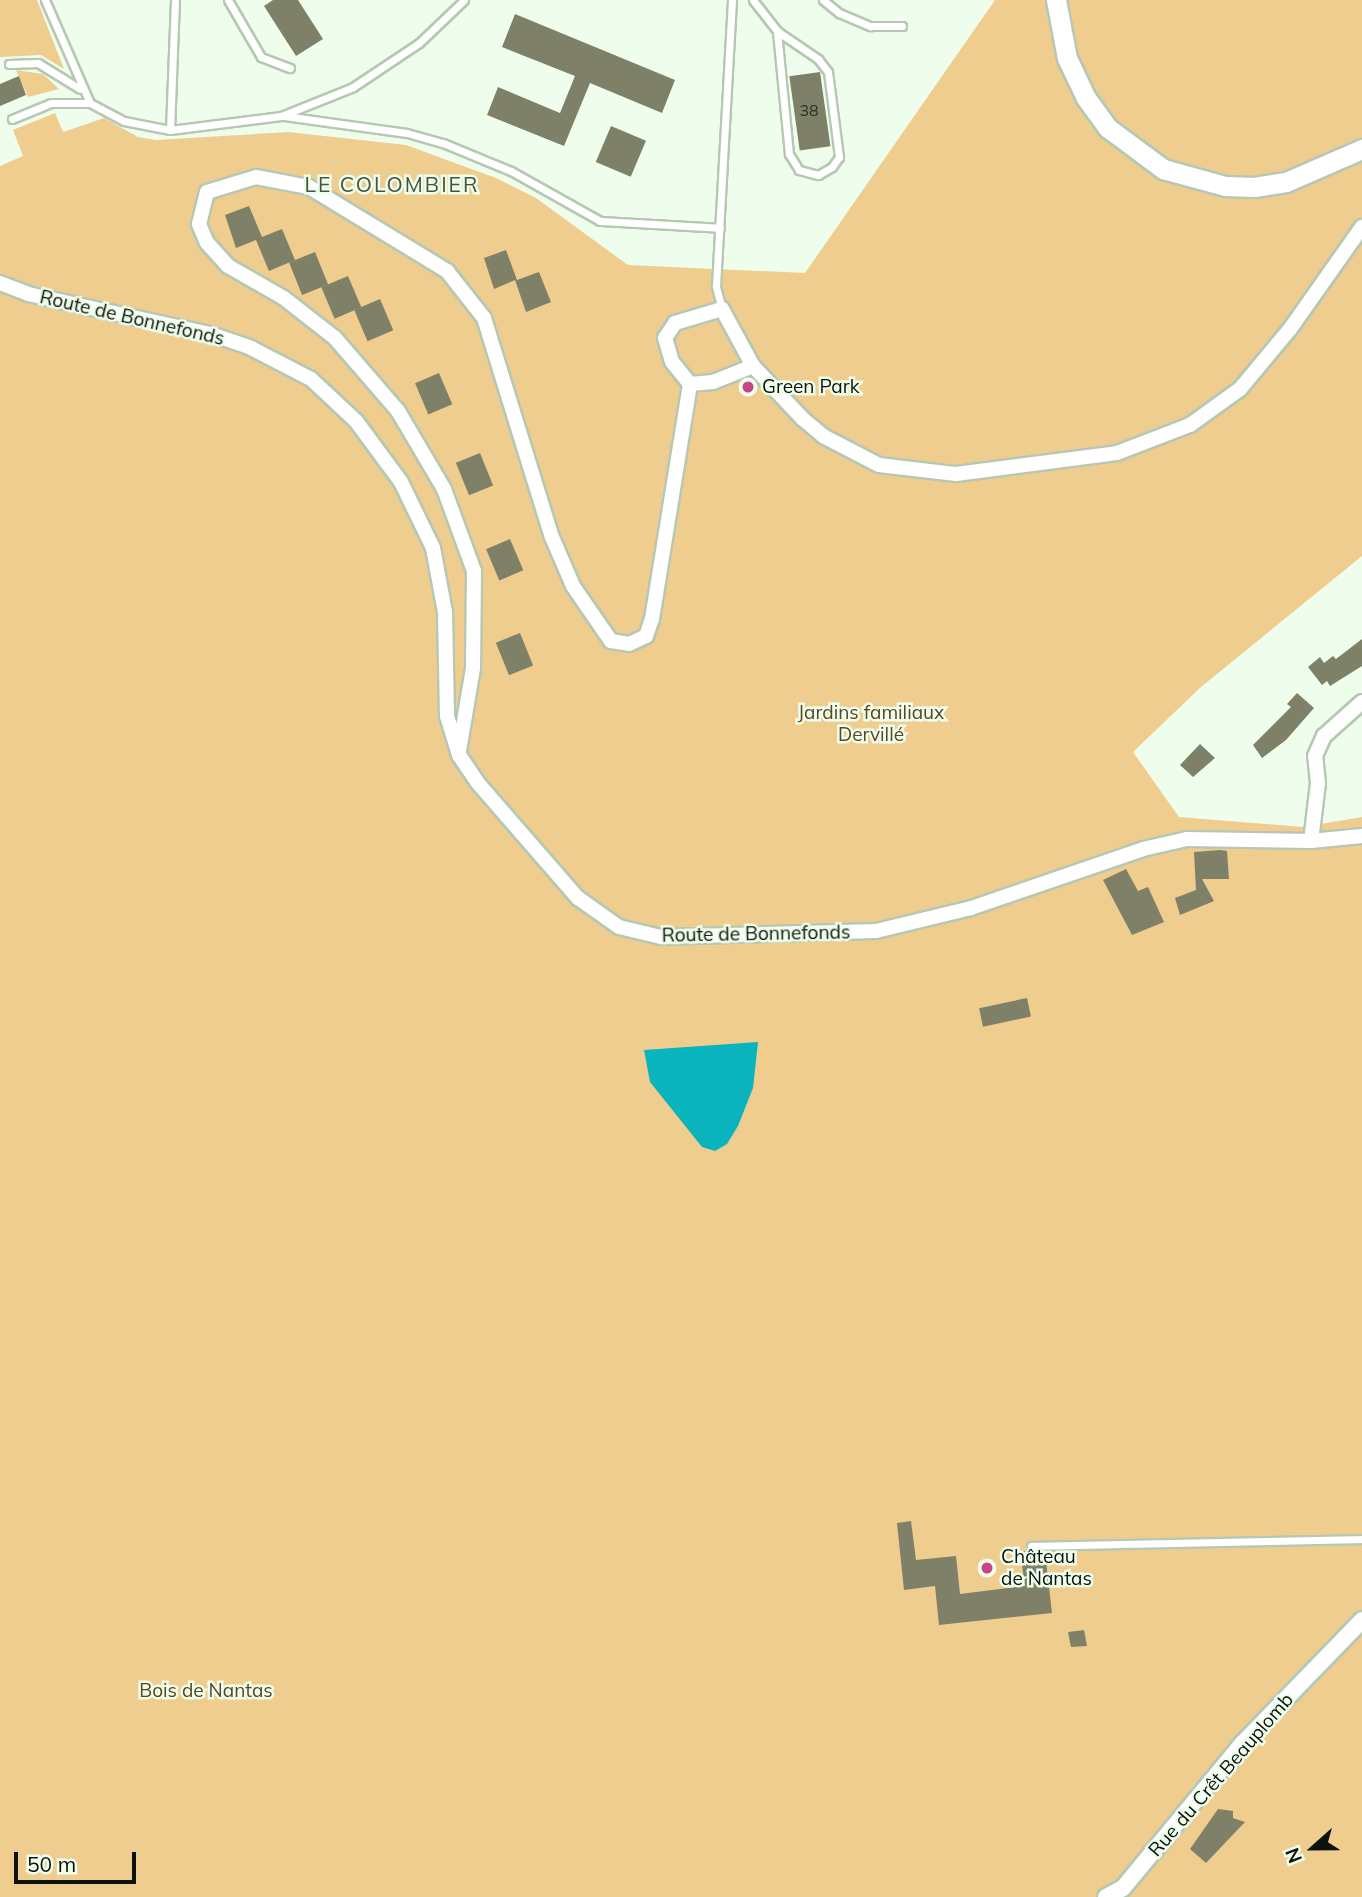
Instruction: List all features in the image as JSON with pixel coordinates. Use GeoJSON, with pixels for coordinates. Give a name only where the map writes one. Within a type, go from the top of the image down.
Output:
{"type":"FeatureCollection","features":[{"type":"Feature","properties":{"kind":"main road"},"geometry":{"type":"LineString","coordinates":[[1056,0],[1067,58],[1086,99],[1108,128],[1163,169],[1225,186],[1254,187],[1286,182],[1362,149]]}},
{"type":"Feature","properties":{"kind":"street"},"geometry":{"type":"LineString","coordinates":[[459,755],[473,668],[474,571],[444,489],[398,411],[335,338],[284,298],[228,266],[206,243],[199,225],[206,192],[256,177],[309,187],[447,271],[484,318],[552,537],[573,586],[611,641],[629,644],[646,636],[652,619],[690,384],[672,362],[666,338],[675,323],[722,309],[753,366],[823,436],[879,465],[956,474],[1117,453],[1181,429],[1240,388],[1290,329],[1362,227]]}},
{"type":"Feature","properties":{"kind":"street","name":"Route de Bonnefonds"},"geometry":{"type":"LineString","coordinates":[[0,283],[28,294],[214,335],[251,348],[311,379],[356,421],[401,482],[433,548],[445,612],[447,716],[459,755],[477,782],[578,898],[619,927],[661,937],[876,931],[960,912],[1187,839],[1311,841],[1362,836]]}},
{"type":"Feature","properties":{"kind":"street"},"geometry":{"type":"LineString","coordinates":[[690,384],[713,382],[753,366]]}},
{"type":"Feature","properties":{"kind":"street"},"geometry":{"type":"LineString","coordinates":[[1311,841],[1318,783],[1315,756],[1324,736],[1362,702]]}},
{"type":"Feature","properties":{"kind":"street","name":"Rue du Crêt Beauplomb"},"geometry":{"type":"LineString","coordinates":[[1106,1897],[1124,1892],[1243,1743],[1362,1620]]}},
{"type":"Feature","properties":{"kind":"lane"},"geometry":{"type":"LineString","coordinates":[[45,0],[80,89],[90,103],[124,121],[170,130],[281,116],[395,131],[443,143],[511,171],[600,221],[720,228]]}},
{"type":"Feature","properties":{"kind":"lane"},"geometry":{"type":"LineString","coordinates":[[170,130],[175,0]]}},
{"type":"Feature","properties":{"kind":"lane"},"geometry":{"type":"LineString","coordinates":[[228,0],[261,57],[270,64],[290,68]]}},
{"type":"Feature","properties":{"kind":"lane"},"geometry":{"type":"LineString","coordinates":[[281,116],[379,71],[419,43],[464,0]]}},
{"type":"Feature","properties":{"kind":"lane"},"geometry":{"type":"LineString","coordinates":[[722,309],[716,286],[732,0]]}},
{"type":"Feature","properties":{"kind":"lane"},"geometry":{"type":"LineString","coordinates":[[753,0],[777,31],[818,59],[828,72],[839,157],[832,167],[818,175],[799,170],[789,154],[777,31]]}},
{"type":"Feature","properties":{"kind":"lane"},"geometry":{"type":"LineString","coordinates":[[823,0],[839,13],[870,26],[902,26]]}},
{"type":"Feature","properties":{"kind":"lane"},"geometry":{"type":"LineString","coordinates":[[9,64],[38,63],[80,89]]}},
{"type":"Feature","properties":{"kind":"lane"},"geometry":{"type":"LineString","coordinates":[[12,119],[51,103],[90,103]]}},
{"type":"Feature","properties":{"kind":"lane"},"geometry":{"type":"LineString","coordinates":[[1031,1546],[1362,1539]]}},
{"type":"Feature","properties":{"kind":"green space"},"geometry":{"type":"Polygon","coordinates":[[[0,0],[37,0],[64,69],[41,55],[0,57],[0,0]]]}},
{"type":"Feature","properties":{"kind":"green space"},"geometry":{"type":"Polygon","coordinates":[[[995,0],[1045,0],[1047,11],[1059,0],[1362,0],[1362,556],[1201,687],[1133,752],[1179,817],[1303,827],[1362,817],[1362,1897],[0,1897],[0,166],[23,156],[13,130],[55,113],[63,132],[104,118],[138,137],[156,140],[288,132],[406,145],[496,178],[536,198],[628,265],[805,273],[995,0]]]}},
{"type":"Feature","properties":{"kind":"green space"},"geometry":{"type":"Polygon","coordinates":[[[16,70],[43,74],[59,89],[28,97],[16,70]]]}},
{"type":"Feature","properties":{"kind":"water"},"geometry":{"type":"Polygon","coordinates":[[[758,1042],[753,1088],[738,1126],[727,1144],[715,1151],[702,1147],[650,1082],[644,1050],[758,1042]]]}},
{"type":"Feature","properties":{"kind":"building"},"geometry":{"type":"Polygon","coordinates":[[[273,0],[298,0],[323,39],[296,56],[264,6],[273,0]]]}},
{"type":"Feature","properties":{"kind":"building"},"geometry":{"type":"Polygon","coordinates":[[[515,14],[675,80],[662,113],[590,83],[564,146],[487,115],[498,87],[560,113],[575,76],[502,47],[515,14]]]}},
{"type":"Feature","properties":{"kind":"building"},"geometry":{"type":"Polygon","coordinates":[[[820,72],[830,146],[800,151],[789,76],[820,72]]]}},
{"type":"Feature","properties":{"kind":"building"},"geometry":{"type":"Polygon","coordinates":[[[19,76],[26,95],[0,106],[0,84],[19,76]]]}},
{"type":"Feature","properties":{"kind":"building"},"geometry":{"type":"Polygon","coordinates":[[[611,126],[646,141],[631,177],[596,162],[611,126]]]}},
{"type":"Feature","properties":{"kind":"building"},"geometry":{"type":"Polygon","coordinates":[[[249,206],[262,237],[282,229],[295,260],[269,271],[256,240],[236,248],[225,215],[249,206]]]}},
{"type":"Feature","properties":{"kind":"building"},"geometry":{"type":"Polygon","coordinates":[[[506,250],[517,280],[539,272],[551,302],[526,312],[515,280],[494,289],[484,258],[506,250]]]}},
{"type":"Feature","properties":{"kind":"building"},"geometry":{"type":"Polygon","coordinates":[[[315,252],[328,284],[302,295],[289,262],[315,252]]]}},
{"type":"Feature","properties":{"kind":"building"},"geometry":{"type":"Polygon","coordinates":[[[348,276],[361,307],[335,319],[321,287],[348,276]]]}},
{"type":"Feature","properties":{"kind":"building"},"geometry":{"type":"Polygon","coordinates":[[[380,299],[393,330],[368,341],[354,310],[380,299]]]}},
{"type":"Feature","properties":{"kind":"building"},"geometry":{"type":"Polygon","coordinates":[[[439,373],[452,404],[428,414],[415,383],[439,373]]]}},
{"type":"Feature","properties":{"kind":"building"},"geometry":{"type":"Polygon","coordinates":[[[480,453],[493,485],[469,495],[456,463],[480,453]]]}},
{"type":"Feature","properties":{"kind":"building"},"geometry":{"type":"Polygon","coordinates":[[[510,539],[523,570],[499,580],[486,549],[510,539]]]}},
{"type":"Feature","properties":{"kind":"building"},"geometry":{"type":"Polygon","coordinates":[[[520,633],[533,665],[509,675],[496,643],[520,633]]]}},
{"type":"Feature","properties":{"kind":"building"},"geometry":{"type":"Polygon","coordinates":[[[1362,639],[1362,666],[1330,686],[1327,681],[1322,685],[1308,667],[1320,657],[1324,663],[1333,656],[1336,659],[1362,639]]]}},
{"type":"Feature","properties":{"kind":"building"},"geometry":{"type":"Polygon","coordinates":[[[1297,693],[1314,708],[1286,740],[1262,758],[1253,745],[1291,707],[1287,704],[1297,693]]]}},
{"type":"Feature","properties":{"kind":"building"},"geometry":{"type":"Polygon","coordinates":[[[1200,744],[1215,758],[1193,777],[1180,765],[1200,744]]]}},
{"type":"Feature","properties":{"kind":"building"},"geometry":{"type":"Polygon","coordinates":[[[1227,851],[1229,879],[1202,879],[1214,901],[1180,915],[1175,898],[1196,890],[1194,852],[1227,851]]]}},
{"type":"Feature","properties":{"kind":"building"},"geometry":{"type":"Polygon","coordinates":[[[1126,869],[1138,891],[1148,887],[1164,922],[1132,935],[1103,880],[1126,869]]]}},
{"type":"Feature","properties":{"kind":"building"},"geometry":{"type":"Polygon","coordinates":[[[1027,998],[1031,1017],[983,1027],[979,1008],[1027,998]]]}},
{"type":"Feature","properties":{"kind":"building"},"geometry":{"type":"Polygon","coordinates":[[[911,1521],[916,1560],[956,1556],[960,1594],[1025,1586],[1020,1551],[1045,1552],[1052,1613],[939,1625],[935,1586],[904,1590],[897,1523],[911,1521]]]}},
{"type":"Feature","properties":{"kind":"building"},"geometry":{"type":"Polygon","coordinates":[[[1084,1630],[1087,1646],[1071,1647],[1068,1632],[1084,1630]]]}},
{"type":"Feature","properties":{"kind":"building"},"geometry":{"type":"Polygon","coordinates":[[[1218,1809],[1233,1811],[1233,1818],[1245,1822],[1206,1863],[1190,1849],[1218,1809]]]}},
{"type":"Feature","properties":{"kind":"place","name":"Green Park"},"geometry":{"type":"Point","coordinates":[748,387]}},
{"type":"Feature","properties":{"kind":"place","name":"Château de Nantas"},"geometry":{"type":"Point","coordinates":[987,1568]}},
{"type":"Feature","properties":{"kind":"district","name":"LE COLOMBIER"},"geometry":{"type":"Point","coordinates":[392,184]}},
{"type":"Feature","properties":{"kind":"park label","name":"Jardins familiaux Dervillé"},"geometry":{"type":"Point","coordinates":[871,724]}},
{"type":"Feature","properties":{"kind":"park label","name":"Bois de Nantas"},"geometry":{"type":"Point","coordinates":[206,1691]}}]}
